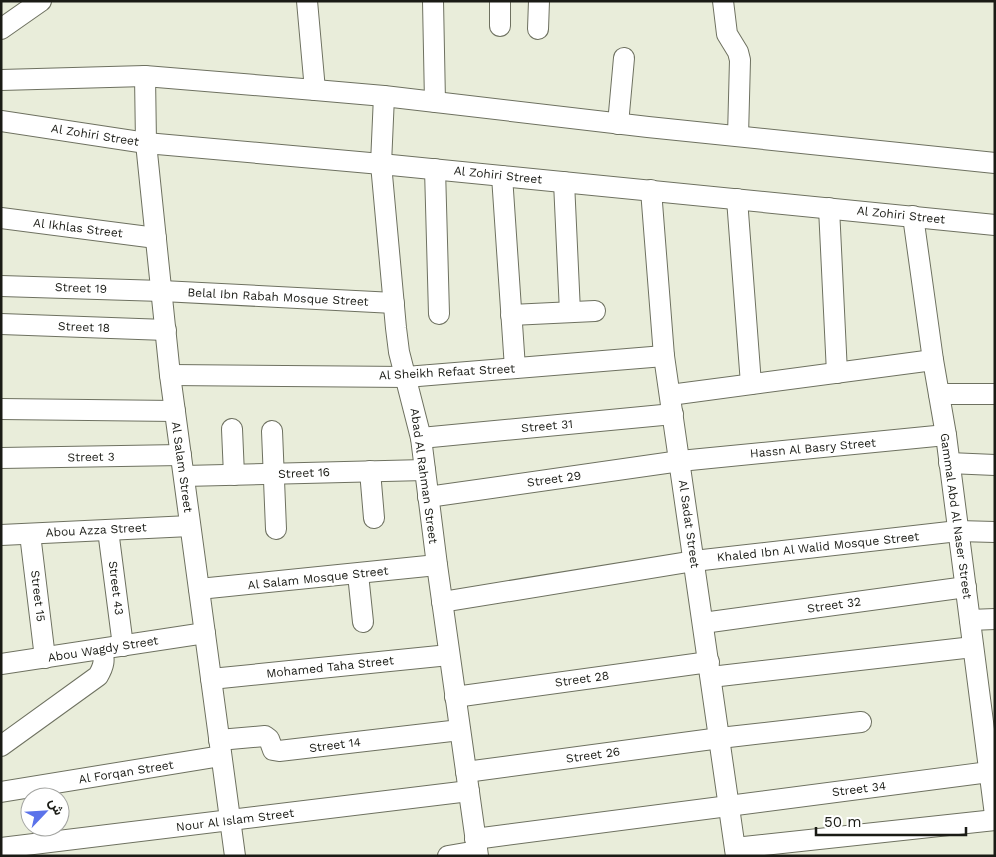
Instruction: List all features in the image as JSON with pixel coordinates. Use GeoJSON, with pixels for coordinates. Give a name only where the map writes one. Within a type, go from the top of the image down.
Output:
{"type":"FeatureCollection","features":[{"type":"Feature","properties":{"kind":"street"},"geometry":{"type":"LineString","coordinates":[[1,29],[41,1]]}},
{"type":"Feature","properties":{"kind":"street"},"geometry":{"type":"LineString","coordinates":[[307,1],[315,90]]}},
{"type":"Feature","properties":{"kind":"street"},"geometry":{"type":"LineString","coordinates":[[433,1],[435,102]]}},
{"type":"Feature","properties":{"kind":"street"},"geometry":{"type":"LineString","coordinates":[[500,1],[500,26]]}},
{"type":"Feature","properties":{"kind":"street"},"geometry":{"type":"LineString","coordinates":[[538,29],[539,1]]}},
{"type":"Feature","properties":{"kind":"street"},"geometry":{"type":"LineString","coordinates":[[723,1],[727,34],[738,52],[740,60],[738,136]]}},
{"type":"Feature","properties":{"kind":"street"},"geometry":{"type":"LineString","coordinates":[[618,124],[624,58]]}},
{"type":"Feature","properties":{"kind":"street"},"geometry":{"type":"LineString","coordinates":[[1,80],[145,76],[315,90],[384,96],[618,124],[995,162]]}},
{"type":"Feature","properties":{"kind":"street","name":"Al Salam Street"},"geometry":{"type":"LineString","coordinates":[[145,76],[146,143],[170,375],[235,856]]}},
{"type":"Feature","properties":{"kind":"street","name":"Abad Al Rahman Street"},"geometry":{"type":"LineString","coordinates":[[384,96],[381,164],[398,344],[421,438],[449,656],[477,849]]}},
{"type":"Feature","properties":{"kind":"street","name":"Al Zohiri Street"},"geometry":{"type":"LineString","coordinates":[[1,121],[146,143],[651,190],[995,226]]}},
{"type":"Feature","properties":{"kind":"street"},"geometry":{"type":"LineString","coordinates":[[435,169],[439,314]]}},
{"type":"Feature","properties":{"kind":"street"},"geometry":{"type":"LineString","coordinates":[[502,176],[515,368]]}},
{"type":"Feature","properties":{"kind":"street"},"geometry":{"type":"LineString","coordinates":[[564,182],[570,312]]}},
{"type":"Feature","properties":{"kind":"street","name":"Al Sadat Street"},"geometry":{"type":"LineString","coordinates":[[651,190],[664,356],[736,852]]}},
{"type":"Feature","properties":{"kind":"street"},"geometry":{"type":"LineString","coordinates":[[737,199],[751,384]]}},
{"type":"Feature","properties":{"kind":"street"},"geometry":{"type":"LineString","coordinates":[[829,208],[837,373]]}},
{"type":"Feature","properties":{"kind":"street","name":"Gammal Abd Al Naser Street"},"geometry":{"type":"LineString","coordinates":[[913,216],[933,360],[946,435],[973,646],[989,726],[989,772],[994,802]]}},
{"type":"Feature","properties":{"kind":"street","name":"Al Ikhlas Street"},"geometry":{"type":"LineString","coordinates":[[1,218],[156,238]]}},
{"type":"Feature","properties":{"kind":"street","name":"Street 19"},"geometry":{"type":"LineString","coordinates":[[1,286],[162,291]]}},
{"type":"Feature","properties":{"kind":"street","name":"Belal Ibn Rabah Mosque Street"},"geometry":{"type":"LineString","coordinates":[[162,291],[394,303]]}},
{"type":"Feature","properties":{"kind":"street"},"geometry":{"type":"LineString","coordinates":[[511,315],[595,311]]}},
{"type":"Feature","properties":{"kind":"street","name":"Street 18"},"geometry":{"type":"LineString","coordinates":[[1,324],[166,330]]}},
{"type":"Feature","properties":{"kind":"street","name":"Al Sheikh Refaat Street"},"geometry":{"type":"LineString","coordinates":[[170,375],[406,377],[664,356]]}},
{"type":"Feature","properties":{"kind":"street","name":"Street 31"},"geometry":{"type":"LineString","coordinates":[[421,438],[671,404],[751,384],[933,360]]}},
{"type":"Feature","properties":{"kind":"street"},"geometry":{"type":"LineString","coordinates":[[939,394],[995,394]]}},
{"type":"Feature","properties":{"kind":"street"},"geometry":{"type":"LineString","coordinates":[[1,409],[175,411]]}},
{"type":"Feature","properties":{"kind":"street"},"geometry":{"type":"LineString","coordinates":[[232,429],[234,474]]}},
{"type":"Feature","properties":{"kind":"street"},"geometry":{"type":"LineString","coordinates":[[272,431],[276,530]]}},
{"type":"Feature","properties":{"kind":"street","name":"Hassn Al Basry Street"},"geometry":{"type":"LineString","coordinates":[[680,461],[946,435]]}},
{"type":"Feature","properties":{"kind":"street","name":"Street 3"},"geometry":{"type":"LineString","coordinates":[[1,458],[180,455]]}},
{"type":"Feature","properties":{"kind":"street","name":"Street 29"},"geometry":{"type":"LineString","coordinates":[[428,497],[680,461]]}},
{"type":"Feature","properties":{"kind":"street"},"geometry":{"type":"LineString","coordinates":[[949,463],[995,465]]}},
{"type":"Feature","properties":{"kind":"street"},"geometry":{"type":"LineString","coordinates":[[370,470],[374,518]]}},
{"type":"Feature","properties":{"kind":"street","name":"Street 16"},"geometry":{"type":"LineString","coordinates":[[184,476],[425,470]]}},
{"type":"Feature","properties":{"kind":"street","name":"Abou Azza Street"},"geometry":{"type":"LineString","coordinates":[[1,535],[190,526]]}},
{"type":"Feature","properties":{"kind":"street","name":"Street 43"},"geometry":{"type":"LineString","coordinates":[[108,530],[123,646]]}},
{"type":"Feature","properties":{"kind":"street","name":"Khaled Ibn Al Walid Mosque Street"},"geometry":{"type":"LineString","coordinates":[[442,602],[694,561],[958,531],[995,532]]}},
{"type":"Feature","properties":{"kind":"street","name":"Street 15"},"geometry":{"type":"LineString","coordinates":[[30,534],[45,658]]}},
{"type":"Feature","properties":{"kind":"street","name":"Al Salam Mosque Street"},"geometry":{"type":"LineString","coordinates":[[199,590],[437,566]]}},
{"type":"Feature","properties":{"kind":"street"},"geometry":{"type":"LineString","coordinates":[[358,574],[363,622]]}},
{"type":"Feature","properties":{"kind":"street","name":"Street 32"},"geometry":{"type":"LineString","coordinates":[[703,623],[966,587]]}},
{"type":"Feature","properties":{"kind":"street"},"geometry":{"type":"LineString","coordinates":[[970,620],[995,619]]}},
{"type":"Feature","properties":{"kind":"street","name":"Abou Wagdy Street"},"geometry":{"type":"LineString","coordinates":[[1,664],[204,633]]}},
{"type":"Feature","properties":{"kind":"street","name":"Street 28"},"geometry":{"type":"LineString","coordinates":[[455,697],[710,669],[973,646]]}},
{"type":"Feature","properties":{"kind":"street"},"geometry":{"type":"LineString","coordinates":[[1,746],[98,676],[103,668],[105,658],[102,649]]}},
{"type":"Feature","properties":{"kind":"street","name":"Mohamed Taha Street"},"geometry":{"type":"LineString","coordinates":[[211,679],[449,656]]}},
{"type":"Feature","properties":{"kind":"street","name":"Street 26"},"geometry":{"type":"LineString","coordinates":[[467,782],[720,738],[861,722]]}},
{"type":"Feature","properties":{"kind":"street","name":"Street 14"},"geometry":{"type":"LineString","coordinates":[[220,748],[265,736],[269,739],[273,750],[279,752],[460,730]]}},
{"type":"Feature","properties":{"kind":"street","name":"Al Forqan Street"},"geometry":{"type":"LineString","coordinates":[[1,792],[220,748]]}},
{"type":"Feature","properties":{"kind":"street","name":"Street 34"},"geometry":{"type":"LineString","coordinates":[[448,856],[477,849],[729,805],[989,772]]}},
{"type":"Feature","properties":{"kind":"street","name":"Nour Al Islam Street"},"geometry":{"type":"LineString","coordinates":[[1,848],[230,821],[467,782]]}},
{"type":"Feature","properties":{"kind":"street"},"geometry":{"type":"LineString","coordinates":[[736,852],[995,820]]}}]}
